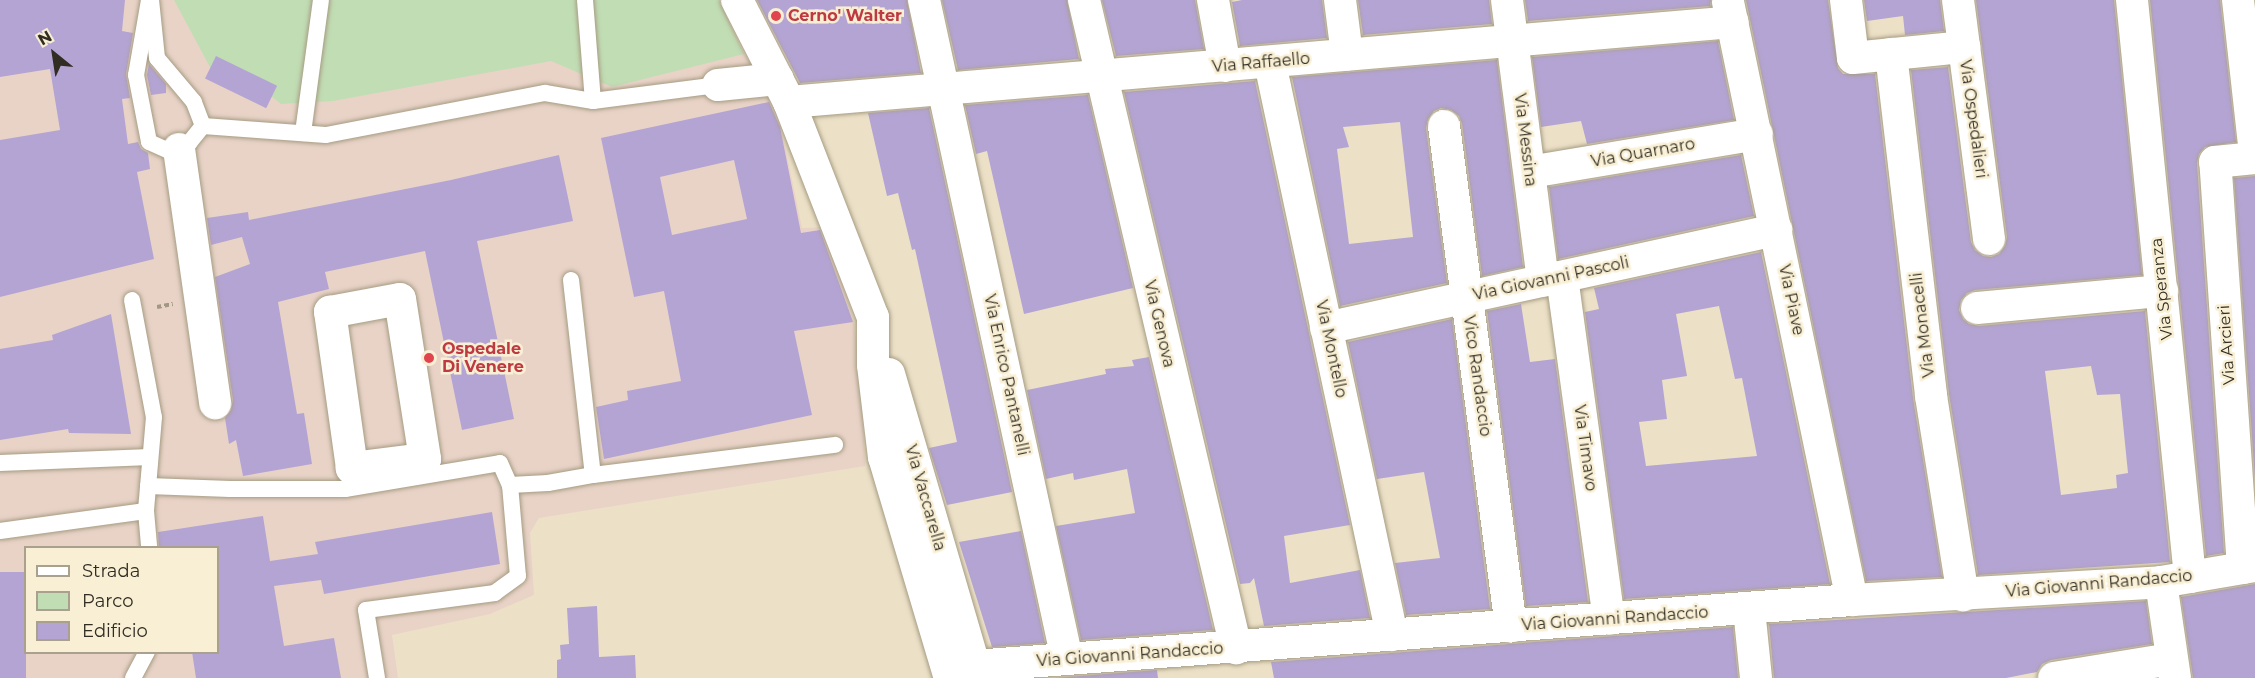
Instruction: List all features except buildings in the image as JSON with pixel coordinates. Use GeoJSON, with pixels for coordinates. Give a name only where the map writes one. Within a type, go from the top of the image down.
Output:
{"type":"FeatureCollection","features":[{"type":"Feature","properties":{"kind":"street","name":"Via Vaccarella"},"geometry":{"type":"LineString","coordinates":[[737,0],[783,90],[873,317],[967,674]]}},
{"type":"Feature","properties":{"kind":"street","name":"Via Enrico Pantanelli"},"geometry":{"type":"LineString","coordinates":[[924,0],[1067,660]]}},
{"type":"Feature","properties":{"kind":"street","name":"Via Genova"},"geometry":{"type":"LineString","coordinates":[[1084,0],[1236,648]]}},
{"type":"Feature","properties":{"kind":"street"},"geometry":{"type":"LineString","coordinates":[[1213,0],[1226,66]]}},
{"type":"Feature","properties":{"kind":"street"},"geometry":{"type":"LineString","coordinates":[[1340,0],[1347,55]]}},
{"type":"Feature","properties":{"kind":"street","name":"Via Messina"},"geometry":{"type":"LineString","coordinates":[[1507,0],[1530,172],[1552,279]]}},
{"type":"Feature","properties":{"kind":"street"},"geometry":{"type":"LineString","coordinates":[[1846,0],[1853,58],[1964,47]]}},
{"type":"Feature","properties":{"kind":"street","name":"Via Ospedalieri"},"geometry":{"type":"LineString","coordinates":[[1958,0],[1989,239]]}},
{"type":"Feature","properties":{"kind":"street","name":"Via Speranza"},"geometry":{"type":"LineString","coordinates":[[2132,0],[2162,291],[2176,580],[2173,668]]}},
{"type":"Feature","properties":{"kind":"street"},"geometry":{"type":"LineString","coordinates":[[2238,0],[2255,156]]}},
{"type":"Feature","properties":{"kind":"street","name":"Via Raffaello"},"geometry":{"type":"LineString","coordinates":[[718,85],[783,90],[944,90],[1270,63],[1512,39],[1730,11]]}},
{"type":"Feature","properties":{"kind":"street","name":"Via Piave"},"geometry":{"type":"LineString","coordinates":[[1730,11],[1852,600]]}},
{"type":"Feature","properties":{"kind":"street","name":"Via Monacelli"},"geometry":{"type":"LineString","coordinates":[[1891,54],[1931,396],[1963,595]]}},
{"type":"Feature","properties":{"kind":"street","name":"Via Montello"},"geometry":{"type":"LineString","coordinates":[[1270,63],[1392,635]]}},
{"type":"Feature","properties":{"kind":"street","name":"Vico Randaccio"},"geometry":{"type":"LineString","coordinates":[[1444,126],[1511,627]]}},
{"type":"Feature","properties":{"kind":"street","name":"Via Quarnaro"},"geometry":{"type":"LineString","coordinates":[[1530,172],[1757,134]]}},
{"type":"Feature","properties":{"kind":"street"},"geometry":{"type":"LineString","coordinates":[[179,148],[214,403]]}},
{"type":"Feature","properties":{"kind":"street","name":"Via Arcieri"},"geometry":{"type":"LineString","coordinates":[[2249,567],[2215,162],[2255,156]]}},
{"type":"Feature","properties":{"kind":"street","name":"Via Giovanni Pascoli"},"geometry":{"type":"LineString","coordinates":[[1326,328],[1776,230]]}},
{"type":"Feature","properties":{"kind":"street","name":"Via Timavo"},"geometry":{"type":"LineString","coordinates":[[1552,279],[1609,619]]}},
{"type":"Feature","properties":{"kind":"street"},"geometry":{"type":"LineString","coordinates":[[1977,308],[2162,291]]}},
{"type":"Feature","properties":{"kind":"street"},"geometry":{"type":"LineString","coordinates":[[400,298],[425,459],[352,468],[330,312],[400,298]]}},
{"type":"Feature","properties":{"kind":"street","name":"Via Giovanni Randaccio"},"geometry":{"type":"LineString","coordinates":[[967,674],[1067,660],[1852,600],[1963,595],[2176,580],[2249,567]]}},
{"type":"Feature","properties":{"kind":"street"},"geometry":{"type":"LineString","coordinates":[[1749,609],[1756,678]]}},
{"type":"Feature","properties":{"kind":"street"},"geometry":{"type":"LineString","coordinates":[[2054,678],[2173,668]]}},
{"type":"Feature","properties":{"kind":"lane"},"geometry":{"type":"LineString","coordinates":[[150,0],[157,58],[194,102],[203,126]]}},
{"type":"Feature","properties":{"kind":"lane"},"geometry":{"type":"LineString","coordinates":[[150,0],[136,75],[149,142],[169,151],[189,143],[203,126]]}},
{"type":"Feature","properties":{"kind":"lane"},"geometry":{"type":"LineString","coordinates":[[303,133],[321,0]]}},
{"type":"Feature","properties":{"kind":"lane"},"geometry":{"type":"LineString","coordinates":[[585,0],[593,101]]}},
{"type":"Feature","properties":{"kind":"lane"},"geometry":{"type":"LineString","coordinates":[[203,126],[326,135],[545,93],[593,101],[718,85]]}},
{"type":"Feature","properties":{"kind":"lane"},"geometry":{"type":"LineString","coordinates":[[572,280],[593,475]]}},
{"type":"Feature","properties":{"kind":"lane"},"geometry":{"type":"LineString","coordinates":[[345,489],[317,313],[361,290],[400,298],[437,473]]}},
{"type":"Feature","properties":{"kind":"lane"},"geometry":{"type":"LineString","coordinates":[[133,306],[154,417],[146,511],[149,546]]}},
{"type":"Feature","properties":{"kind":"lane"},"geometry":{"type":"LineString","coordinates":[[510,485],[548,483],[593,475],[835,446]]}},
{"type":"Feature","properties":{"kind":"lane"},"geometry":{"type":"LineString","coordinates":[[0,463],[150,457]]}},
{"type":"Feature","properties":{"kind":"lane"},"geometry":{"type":"LineString","coordinates":[[148,486],[345,489],[500,463],[510,485],[518,576],[495,593],[366,610],[377,678]]}},
{"type":"Feature","properties":{"kind":"lane"},"geometry":{"type":"LineString","coordinates":[[0,531],[146,511]]}},
{"type":"Feature","properties":{"kind":"lane"},"geometry":{"type":"LineString","coordinates":[[133,678],[146,654]]}},
{"type":"Feature","properties":{"kind":"path"},"geometry":{"type":"LineString","coordinates":[[133,306],[200,299]]}},
{"type":"Feature","properties":{"kind":"shaded area","name":"Ospedale Di Venere"},"geometry":{"type":"Polygon","coordinates":[[[0,0],[719,0],[744,54],[776,103],[802,228],[824,227],[854,321],[862,395],[865,466],[539,518],[530,533],[534,595],[490,614],[392,635],[398,678],[0,678],[0,0]]]}},
{"type":"Feature","properties":{"kind":"green space"},"geometry":{"type":"Polygon","coordinates":[[[174,0],[719,0],[744,54],[612,87],[551,61],[333,101],[281,104],[244,74],[211,69],[174,0]]]}},
{"type":"Feature","properties":{"kind":"place","name":"Cerno' Walter"},"geometry":{"type":"Point","coordinates":[776,16]}},
{"type":"Feature","properties":{"kind":"place","name":"Ospedale Di Venere"},"geometry":{"type":"Point","coordinates":[429,358]}}]}
